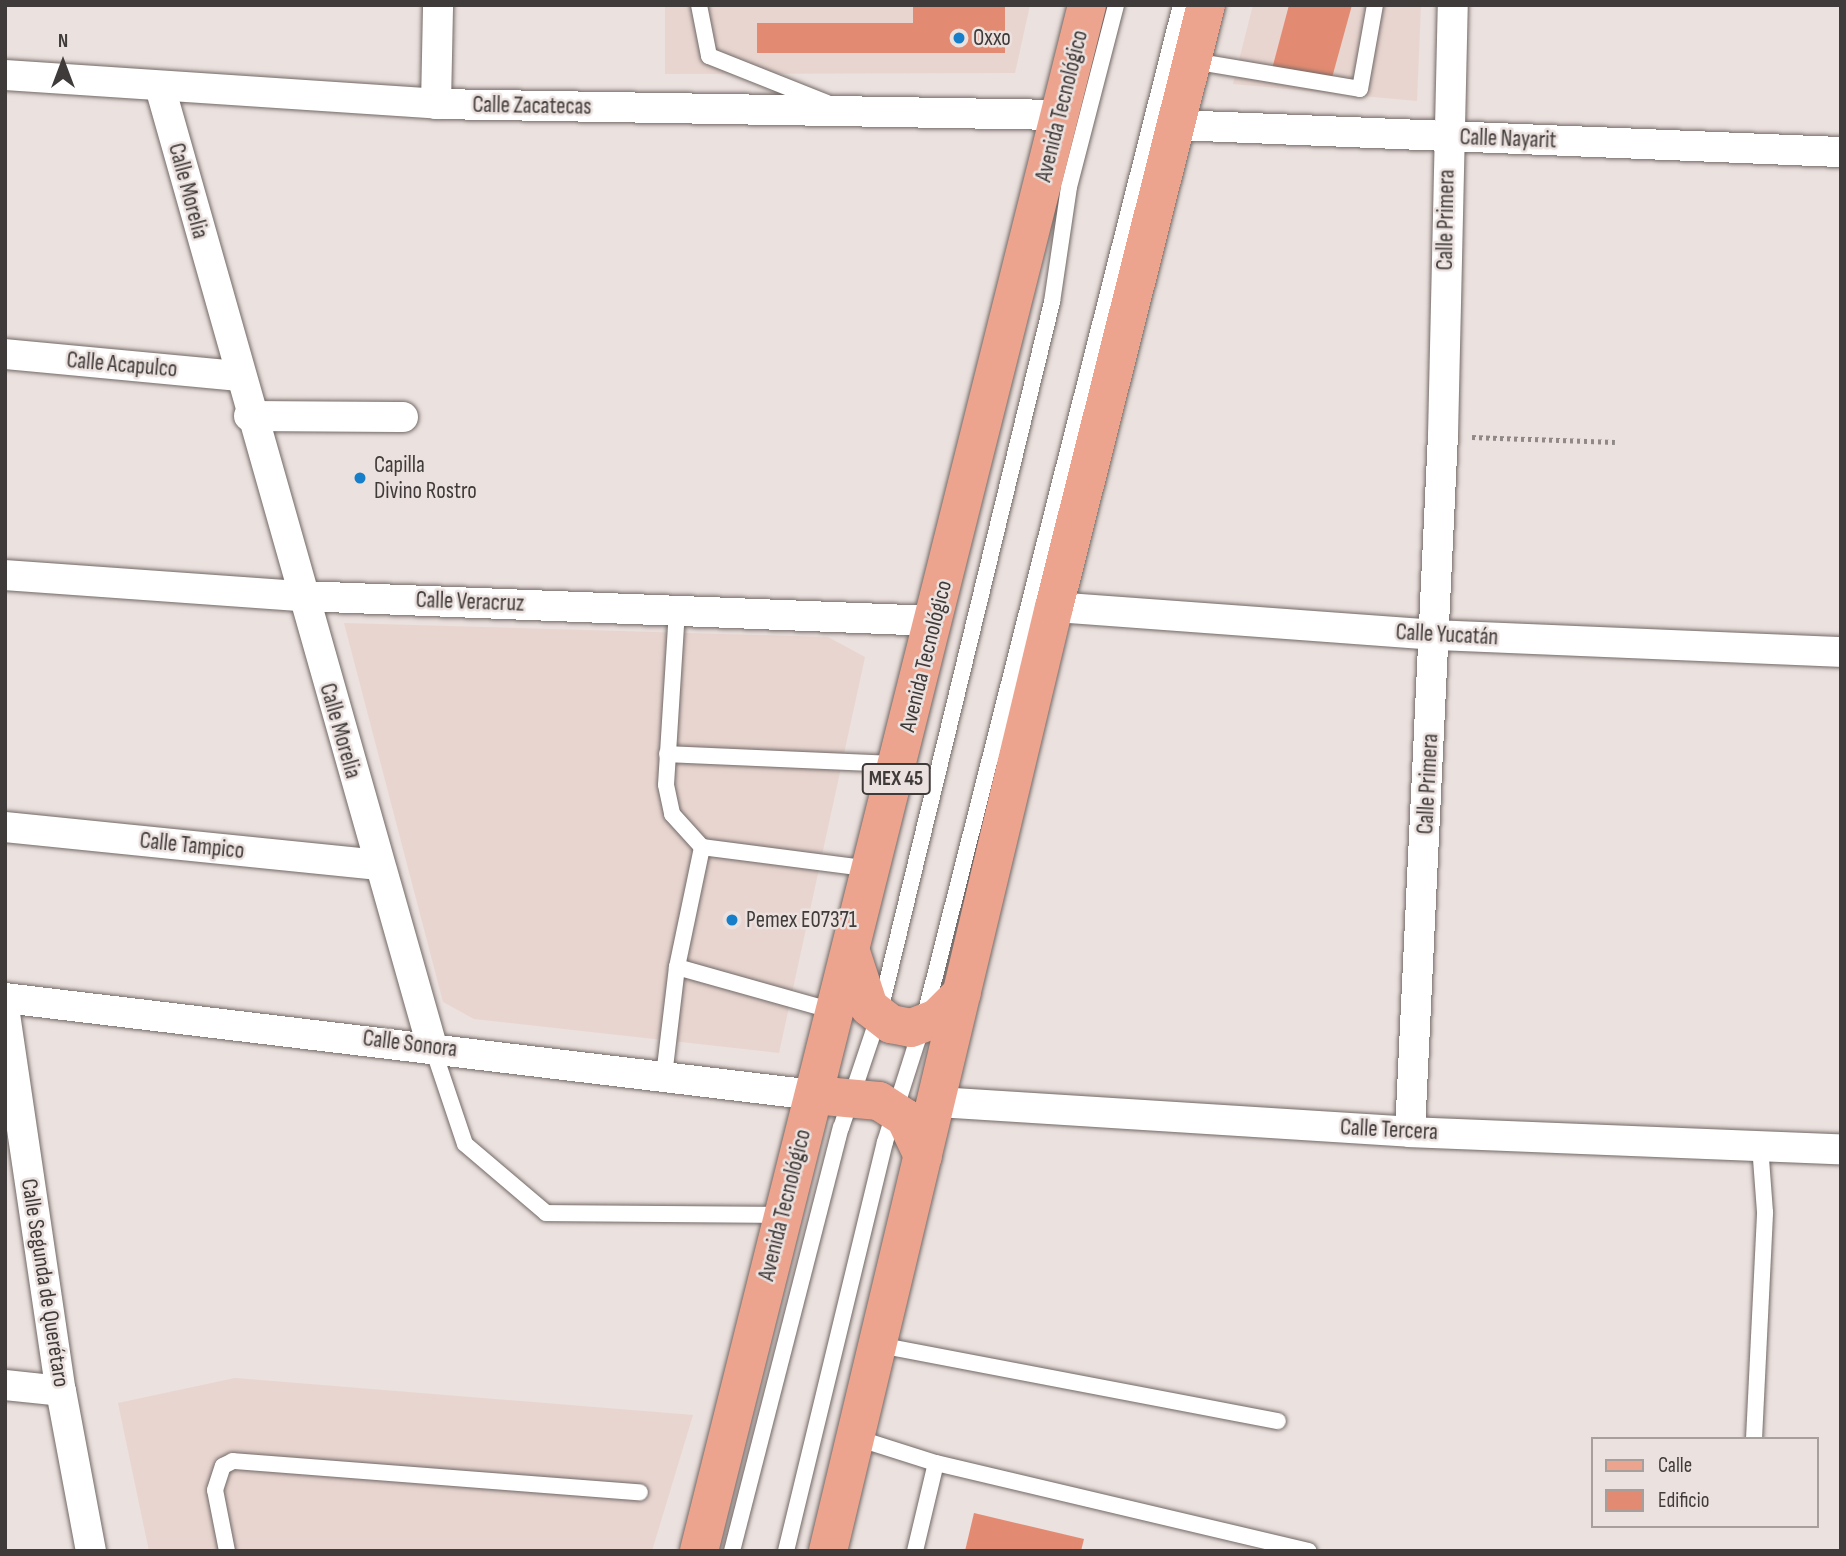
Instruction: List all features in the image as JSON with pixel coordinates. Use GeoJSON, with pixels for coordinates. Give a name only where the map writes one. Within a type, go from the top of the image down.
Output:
{"type":"FeatureCollection","features":[{"type":"Feature","properties":{"kind":"main road","name":"Avenida Tecnológico"},"geometry":{"type":"LineString","coordinates":[[699,1551],[781,1215],[900,764],[1087,5]]}},
{"type":"Feature","properties":{"kind":"main road"},"geometry":{"type":"LineString","coordinates":[[828,1551],[880,1345],[1054,607],[1206,5]]}},
{"type":"Feature","properties":{"kind":"main road"},"geometry":{"type":"LineString","coordinates":[[850,952],[869,1007],[891,1024],[911,1028],[937,1018],[962,993]]}},
{"type":"Feature","properties":{"kind":"main road"},"geometry":{"type":"LineString","coordinates":[[814,1096],[856,1096],[879,1101],[898,1114],[923,1156]]}},
{"type":"Feature","properties":{"kind":"street"},"geometry":{"type":"LineString","coordinates":[[436,104],[438,5]]}},
{"type":"Feature","properties":{"kind":"street","name":"Calle Primera"},"geometry":{"type":"LineString","coordinates":[[1410,1132],[1443,436],[1447,136],[1453,5]]}},
{"type":"Feature","properties":{"kind":"street","name":"Calle Zacatecas"},"geometry":{"type":"LineString","coordinates":[[5,75],[436,104],[1059,115]]}},
{"type":"Feature","properties":{"kind":"street","name":"Calle Morelia"},"geometry":{"type":"LineString","coordinates":[[160,87],[300,596],[432,1046]]}},
{"type":"Feature","properties":{"kind":"street","name":"Calle Nayarit"},"geometry":{"type":"LineString","coordinates":[[1176,125],[1841,152]]}},
{"type":"Feature","properties":{"kind":"street","name":"Calle Acapulco"},"geometry":{"type":"LineString","coordinates":[[5,354],[238,376]]}},
{"type":"Feature","properties":{"kind":"street"},"geometry":{"type":"LineString","coordinates":[[249,416],[403,417]]}},
{"type":"Feature","properties":{"kind":"street","name":"Calle Veracruz"},"geometry":{"type":"LineString","coordinates":[[5,575],[300,596],[935,621]]}},
{"type":"Feature","properties":{"kind":"street","name":"Calle Yucatán"},"geometry":{"type":"LineString","coordinates":[[1054,607],[1435,635],[1841,652]]}},
{"type":"Feature","properties":{"kind":"street","name":"Calle Tampico"},"geometry":{"type":"LineString","coordinates":[[5,827],[379,865]]}},
{"type":"Feature","properties":{"kind":"street","name":"Calle Sonora"},"geometry":{"type":"LineString","coordinates":[[5,998],[432,1046],[814,1096]]}},
{"type":"Feature","properties":{"kind":"street","name":"Calle Segunda de Querétaro"},"geometry":{"type":"LineString","coordinates":[[5,1014],[61,1391],[91,1551]]}},
{"type":"Feature","properties":{"kind":"street","name":"Calle Tercera"},"geometry":{"type":"LineString","coordinates":[[937,1102],[1410,1132],[1841,1149]]}},
{"type":"Feature","properties":{"kind":"street"},"geometry":{"type":"LineString","coordinates":[[5,1385],[61,1391]]}},
{"type":"Feature","properties":{"kind":"lane"},"geometry":{"type":"LineString","coordinates":[[699,5],[709,56],[851,111]]}},
{"type":"Feature","properties":{"kind":"lane"},"geometry":{"type":"LineString","coordinates":[[732,1551],[841,1128],[856,1096],[879,1015],[1052,302],[1069,187],[1116,5]]}},
{"type":"Feature","properties":{"kind":"lane"},"geometry":{"type":"LineString","coordinates":[[786,1551],[885,1142],[898,1114],[923,1023],[1181,5]]}},
{"type":"Feature","properties":{"kind":"lane"},"geometry":{"type":"LineString","coordinates":[[1193,61],[1360,89],[1374,5]]}},
{"type":"Feature","properties":{"kind":"lane"},"geometry":{"type":"LineString","coordinates":[[677,610],[667,754],[668,808],[702,847],[871,869]]}},
{"type":"Feature","properties":{"kind":"lane"},"geometry":{"type":"LineString","coordinates":[[667,754],[900,764]]}},
{"type":"Feature","properties":{"kind":"lane"},"geometry":{"type":"LineString","coordinates":[[664,1076],[677,967],[702,847]]}},
{"type":"Feature","properties":{"kind":"lane"},"geometry":{"type":"LineString","coordinates":[[677,967],[834,1011]]}},
{"type":"Feature","properties":{"kind":"lane"},"geometry":{"type":"LineString","coordinates":[[432,1046],[466,1144],[546,1213],[781,1215]]}},
{"type":"Feature","properties":{"kind":"lane"},"geometry":{"type":"LineString","coordinates":[[1754,1437],[1765,1212],[1760,1146]]}},
{"type":"Feature","properties":{"kind":"lane"},"geometry":{"type":"LineString","coordinates":[[880,1345],[1278,1421]]}},
{"type":"Feature","properties":{"kind":"lane"},"geometry":{"type":"LineString","coordinates":[[857,1438],[936,1463],[1309,1551]]}},
{"type":"Feature","properties":{"kind":"lane"},"geometry":{"type":"LineString","coordinates":[[227,1551],[215,1490],[223,1466],[233,1461],[640,1492]]}},
{"type":"Feature","properties":{"kind":"lane"},"geometry":{"type":"LineString","coordinates":[[915,1551],[936,1463]]}},
{"type":"Feature","properties":{"kind":"path"},"geometry":{"type":"LineString","coordinates":[[1443,436],[1615,442]]}},
{"type":"Feature","properties":{"kind":"shaded area"},"geometry":{"type":"Polygon","coordinates":[[[665,5],[1030,5],[1015,73],[665,74],[665,5]]]}},
{"type":"Feature","properties":{"kind":"shaded area"},"geometry":{"type":"Polygon","coordinates":[[[1253,5],[1421,5],[1417,101],[1233,84],[1253,5]]]}},
{"type":"Feature","properties":{"kind":"shaded area"},"geometry":{"type":"Polygon","coordinates":[[[344,623],[828,637],[865,657],[779,1053],[474,1019],[443,1002],[344,623]]]}},
{"type":"Feature","properties":{"kind":"shaded area"},"geometry":{"type":"Polygon","coordinates":[[[235,1378],[693,1415],[652,1551],[149,1551],[118,1403],[235,1378]]]}},
{"type":"Feature","properties":{"kind":"building"},"geometry":{"type":"Polygon","coordinates":[[[913,5],[1005,5],[1005,53],[757,53],[757,23],[913,23],[913,5]]]}},
{"type":"Feature","properties":{"kind":"building"},"geometry":{"type":"Polygon","coordinates":[[[1289,5],[1352,5],[1330,85],[1272,69],[1289,5]]]}},
{"type":"Feature","properties":{"kind":"building"},"geometry":{"type":"Polygon","coordinates":[[[974,1513],[1084,1539],[1081,1551],[965,1551],[974,1513]]]}},
{"type":"Feature","properties":{"kind":"place","name":"Oxxo"},"geometry":{"type":"Point","coordinates":[959,38]}},
{"type":"Feature","properties":{"kind":"place","name":"Capilla Divino Rostro"},"geometry":{"type":"Point","coordinates":[360,478]}},
{"type":"Feature","properties":{"kind":"place","name":"Pemex E07371"},"geometry":{"type":"Point","coordinates":[732,920]}}]}
